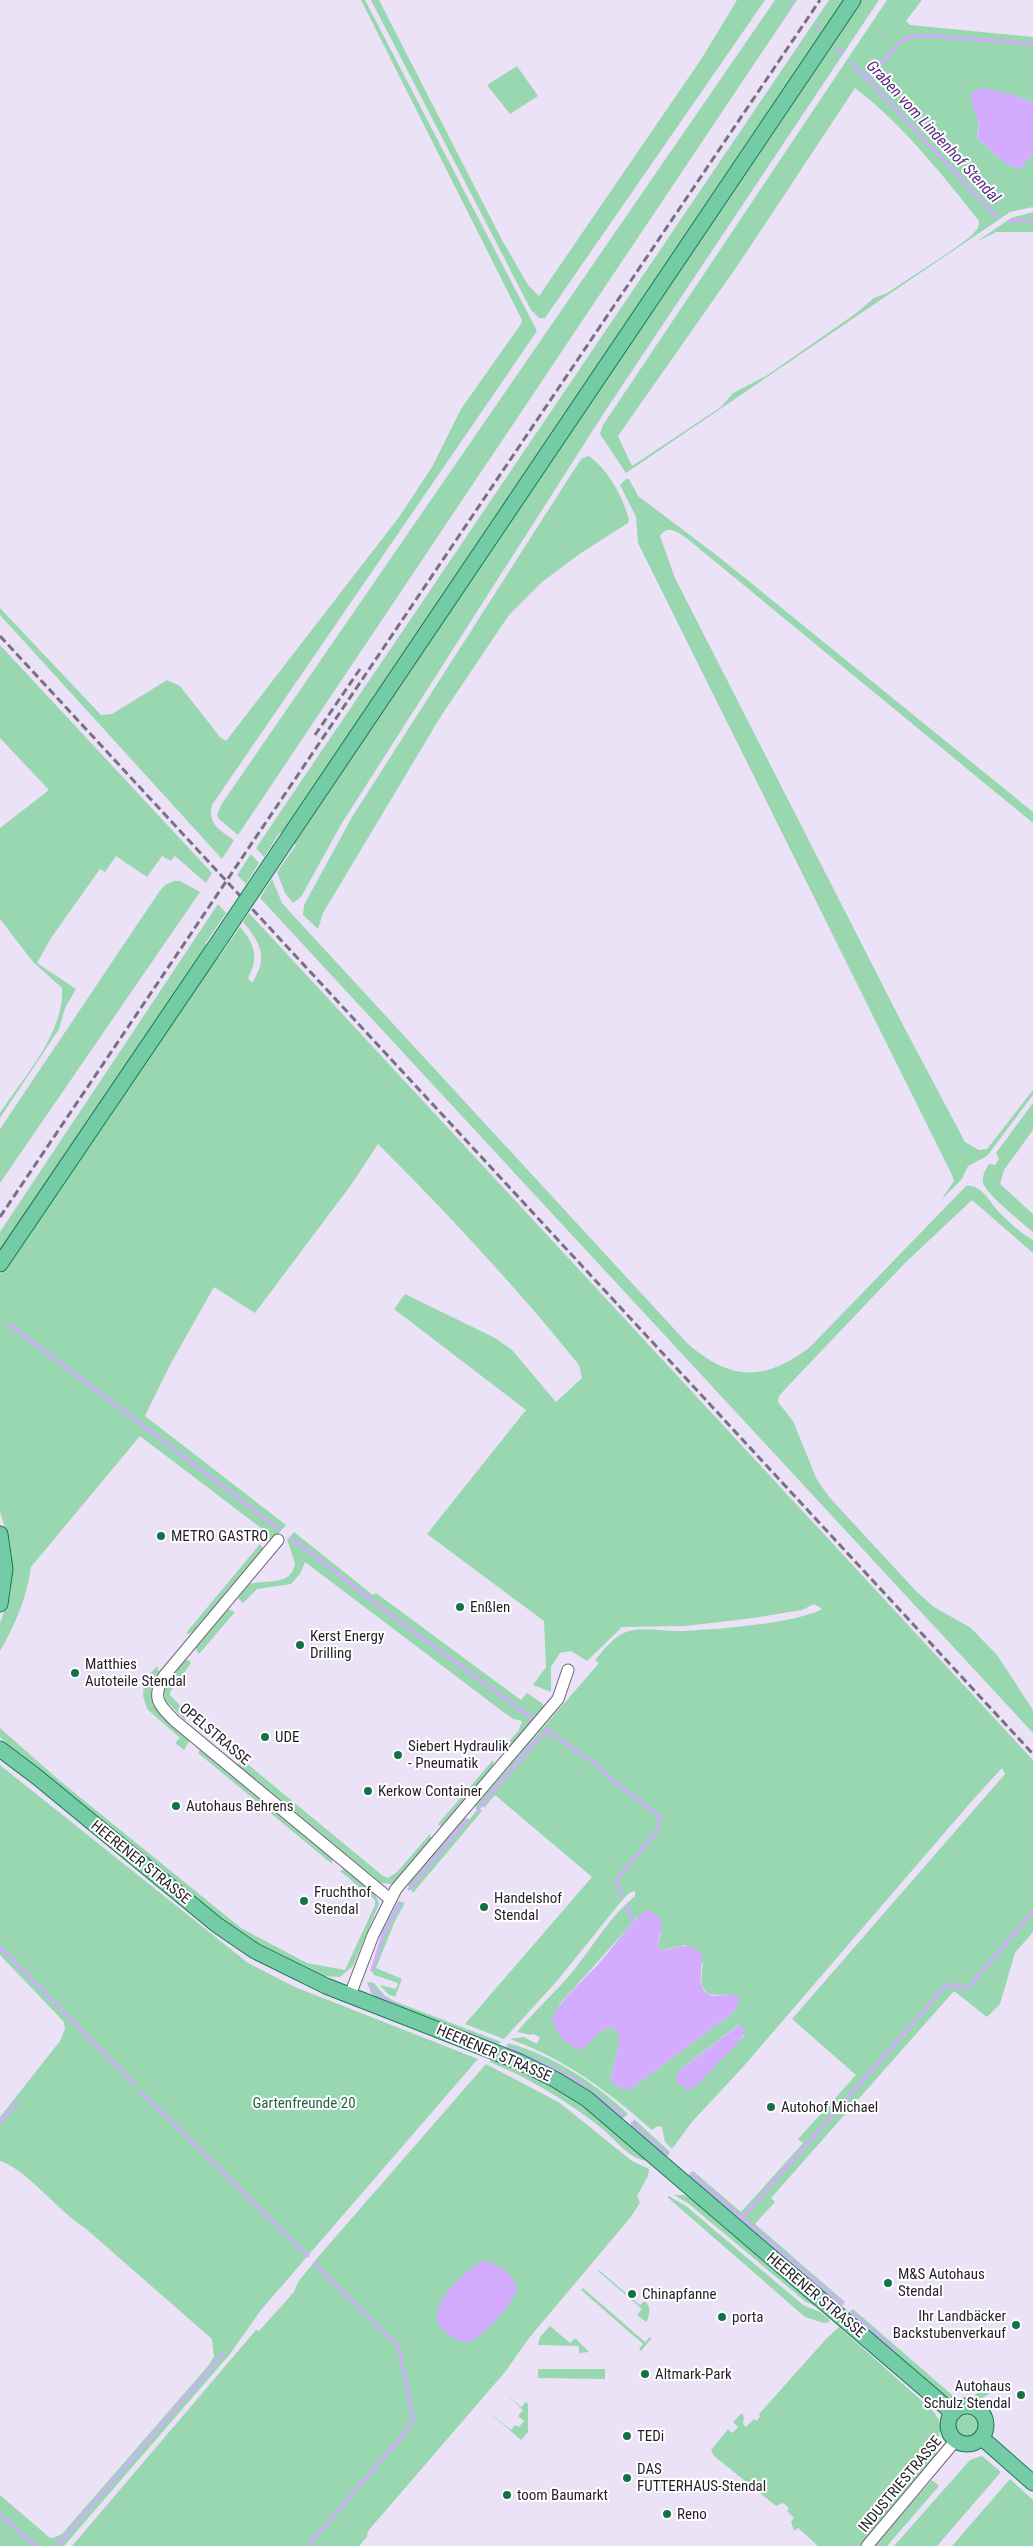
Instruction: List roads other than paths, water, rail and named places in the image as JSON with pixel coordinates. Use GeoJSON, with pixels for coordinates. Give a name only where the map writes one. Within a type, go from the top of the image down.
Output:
{"type":"FeatureCollection","features":[{"type":"Feature","properties":{"kind":"main road"},"geometry":{"type":"LineString","coordinates":[[0,1264],[854,0]]}},
{"type":"Feature","properties":{"kind":"main road"},"geometry":{"type":"LineString","coordinates":[[0,1534],[5,1569],[0,1604]]}},
{"type":"Feature","properties":{"kind":"main road","name":"HEERENER STRASSE"},"geometry":{"type":"LineString","coordinates":[[0,1749],[231,1935],[278,1964],[350,1995],[520,2062],[576,2092],[603,2112],[953,2413]]}},
{"type":"Feature","properties":{"kind":"main road"},"geometry":{"type":"LineString","coordinates":[[969,2406],[981,2412],[986,2427],[982,2438],[972,2444],[956,2440],[949,2429],[950,2418],[957,2409],[969,2406]]}},
{"type":"Feature","properties":{"kind":"main road"},"geometry":{"type":"LineString","coordinates":[[982,2438],[1033,2483]]}},
{"type":"Feature","properties":{"kind":"street","name":"OPELSTRASSE"},"geometry":{"type":"LineString","coordinates":[[278,1540],[164,1676],[157,1687],[157,1700],[175,1721],[390,1899]]}},
{"type":"Feature","properties":{"kind":"street"},"geometry":{"type":"LineString","coordinates":[[350,1995],[373,1935],[390,1899],[405,1878],[558,1699],[568,1670]]}},
{"type":"Feature","properties":{"kind":"street","name":"INDUSTRIESTRASSE"},"geometry":{"type":"LineString","coordinates":[[867,2546],[956,2440]]}},
{"type":"Feature","properties":{"kind":"waterway"},"geometry":{"type":"LineString","coordinates":[[867,79],[902,40],[918,35],[1033,44]]}},
{"type":"Feature","properties":{"kind":"waterway","name":"Graben vom Lindenhof Stendal"},"geometry":{"type":"LineString","coordinates":[[837,48],[842,53]]}},
{"type":"Feature","properties":{"kind":"waterway","name":"Graben vom Lindenhof Stendal"},"geometry":{"type":"LineString","coordinates":[[852,63],[997,217]]}},
{"type":"Feature","properties":{"kind":"waterway","name":"Graben vom Lindenhof Stendal"},"geometry":{"type":"LineString","coordinates":[[1009,221],[1033,220]]}},
{"type":"Feature","properties":{"kind":"waterway"},"geometry":{"type":"LineString","coordinates":[[9,1324],[279,1529]]}},
{"type":"Feature","properties":{"kind":"waterway"},"geometry":{"type":"LineString","coordinates":[[292,1539],[399,1621],[532,1718]]}},
{"type":"Feature","properties":{"kind":"waterway"},"geometry":{"type":"LineString","coordinates":[[546,1729],[583,1756],[596,1763],[612,1780],[657,1814],[660,1819],[657,1831],[617,1879],[621,1896]]}},
{"type":"Feature","properties":{"kind":"waterway"},"geometry":{"type":"LineString","coordinates":[[478,1809],[536,1741],[550,1731]]}},
{"type":"Feature","properties":{"kind":"waterway"},"geometry":{"type":"LineString","coordinates":[[409,1889],[467,1820]]}},
{"type":"Feature","properties":{"kind":"waterway"},"geometry":{"type":"LineString","coordinates":[[372,1970],[384,1933],[400,1903]]}},
{"type":"Feature","properties":{"kind":"waterway"},"geometry":{"type":"LineString","coordinates":[[626,1906],[635,1923]]}},
{"type":"Feature","properties":{"kind":"waterway"},"geometry":{"type":"LineString","coordinates":[[742,2218],[943,1989],[952,1984],[966,1989],[969,1987],[1033,1911]]}},
{"type":"Feature","properties":{"kind":"waterway"},"geometry":{"type":"LineString","coordinates":[[0,1947],[135,2085]]}},
{"type":"Feature","properties":{"kind":"waterway"},"geometry":{"type":"LineString","coordinates":[[370,1986],[391,2003],[408,2011],[496,2044]]}},
{"type":"Feature","properties":{"kind":"waterway"},"geometry":{"type":"LineString","coordinates":[[510,2048],[572,2078],[623,2116]]}},
{"type":"Feature","properties":{"kind":"waterway"},"geometry":{"type":"LineString","coordinates":[[140,2091],[308,2256]]}},
{"type":"Feature","properties":{"kind":"waterway"},"geometry":{"type":"LineString","coordinates":[[0,2123],[17,2102]]}},
{"type":"Feature","properties":{"kind":"waterway"},"geometry":{"type":"LineString","coordinates":[[632,2123],[666,2154]]}},
{"type":"Feature","properties":{"kind":"waterway"},"geometry":{"type":"LineString","coordinates":[[691,2174],[842,2304]]}},
{"type":"Feature","properties":{"kind":"waterway"},"geometry":{"type":"LineString","coordinates":[[308,2546],[407,2430],[413,2419],[399,2347],[315,2264]]}},
{"type":"Feature","properties":{"kind":"waterway"},"geometry":{"type":"LineString","coordinates":[[851,2312],[895,2351]]}},
{"type":"Feature","properties":{"kind":"waterway"},"geometry":{"type":"LineString","coordinates":[[57,2546],[223,2354]]}},
{"type":"Feature","properties":{"kind":"waterway"},"geometry":{"type":"LineString","coordinates":[[0,2515],[36,2546]]}},
{"type":"Feature","properties":{"kind":"railway"},"geometry":{"type":"LineString","coordinates":[[0,1217],[820,0]]}},
{"type":"Feature","properties":{"kind":"railway"},"geometry":{"type":"LineString","coordinates":[[0,636],[1033,1754]]}},
{"type":"Feature","properties":{"kind":"railway"},"geometry":{"type":"LineString","coordinates":[[315,735],[360,669]]}},
{"type":"Feature","properties":{"kind":"place","name":"METRO GASTRO"},"geometry":{"type":"Point","coordinates":[161,1536]}},
{"type":"Feature","properties":{"kind":"place","name":"Enßlen"},"geometry":{"type":"Point","coordinates":[460,1607]}},
{"type":"Feature","properties":{"kind":"place","name":"Kerst Energy Drilling"},"geometry":{"type":"Point","coordinates":[300,1645]}},
{"type":"Feature","properties":{"kind":"place","name":"Matthies Autoteile Stendal"},"geometry":{"type":"Point","coordinates":[75,1673]}},
{"type":"Feature","properties":{"kind":"place","name":"UDE"},"geometry":{"type":"Point","coordinates":[265,1737]}},
{"type":"Feature","properties":{"kind":"place","name":"Siebert Hydraulik - Pneumatik"},"geometry":{"type":"Point","coordinates":[398,1755]}},
{"type":"Feature","properties":{"kind":"place","name":"Kerkow Container"},"geometry":{"type":"Point","coordinates":[368,1791]}},
{"type":"Feature","properties":{"kind":"place","name":"Autohaus Behrens"},"geometry":{"type":"Point","coordinates":[176,1806]}},
{"type":"Feature","properties":{"kind":"place","name":"Fruchthof Stendal"},"geometry":{"type":"Point","coordinates":[304,1901]}},
{"type":"Feature","properties":{"kind":"place","name":"Handelshof Stendal"},"geometry":{"type":"Point","coordinates":[484,1907]}},
{"type":"Feature","properties":{"kind":"place","name":"Autohof Michael"},"geometry":{"type":"Point","coordinates":[771,2107]}},
{"type":"Feature","properties":{"kind":"place","name":"M&S Autohaus Stendal"},"geometry":{"type":"Point","coordinates":[888,2283]}},
{"type":"Feature","properties":{"kind":"place","name":"Chinapfanne"},"geometry":{"type":"Point","coordinates":[632,2294]}},
{"type":"Feature","properties":{"kind":"place","name":"porta"},"geometry":{"type":"Point","coordinates":[722,2317]}},
{"type":"Feature","properties":{"kind":"place","name":"Ihr Landbäcker Backstubenverkauf"},"geometry":{"type":"Point","coordinates":[1016,2325]}},
{"type":"Feature","properties":{"kind":"place","name":"Altmark-Park"},"geometry":{"type":"Point","coordinates":[645,2374]}},
{"type":"Feature","properties":{"kind":"place","name":"Autohaus Schulz Stendal"},"geometry":{"type":"Point","coordinates":[1021,2395]}},
{"type":"Feature","properties":{"kind":"place","name":"TEDi"},"geometry":{"type":"Point","coordinates":[627,2436]}},
{"type":"Feature","properties":{"kind":"place","name":"DAS FUTTERHAUS-Stendal"},"geometry":{"type":"Point","coordinates":[627,2478]}},
{"type":"Feature","properties":{"kind":"place","name":"toom Baumarkt"},"geometry":{"type":"Point","coordinates":[507,2495]}},
{"type":"Feature","properties":{"kind":"place","name":"Reno"},"geometry":{"type":"Point","coordinates":[667,2514]}},
{"type":"Feature","properties":{"kind":"park label","name":"Gartenfreunde 20"},"geometry":{"type":"Point","coordinates":[304,2103]}}]}
